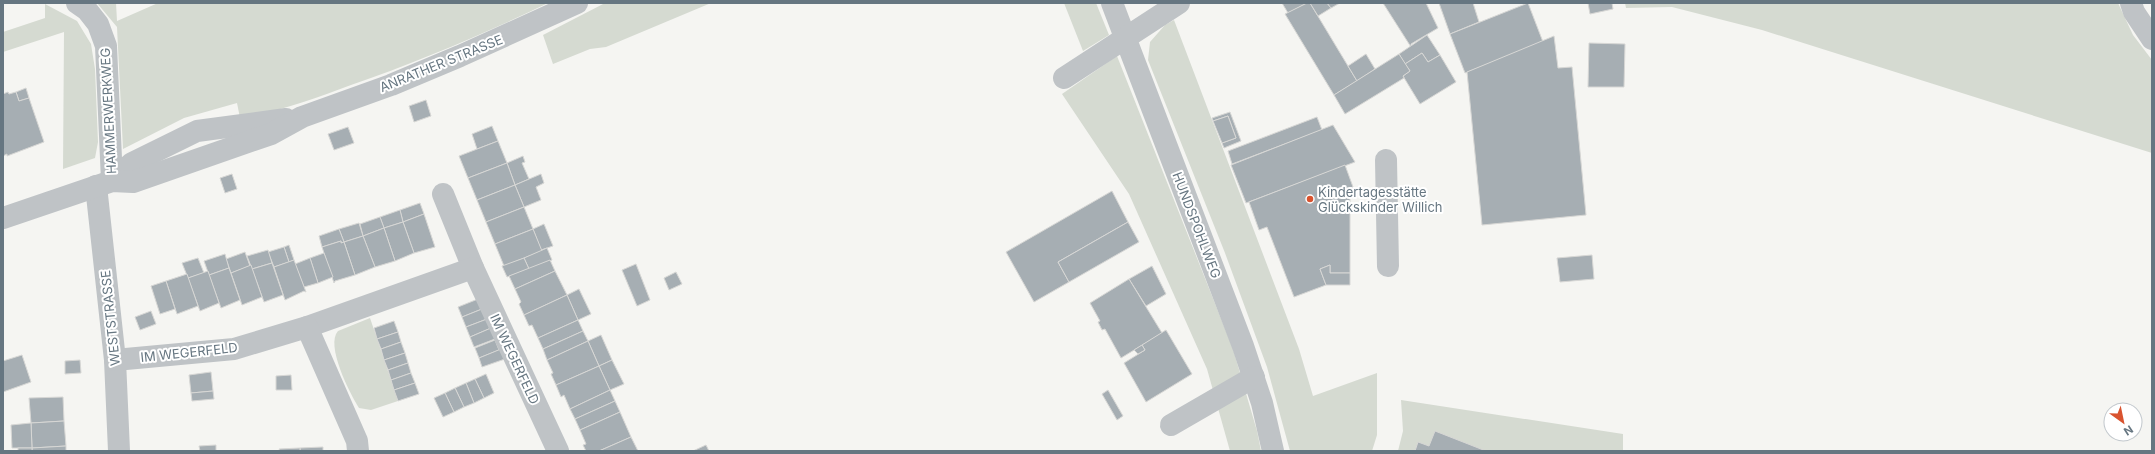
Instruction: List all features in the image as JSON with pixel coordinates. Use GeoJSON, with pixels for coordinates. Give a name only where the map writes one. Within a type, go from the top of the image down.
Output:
{"type":"FeatureCollection","features":[{"type":"Feature","properties":{"kind":"street","name":"HAMMERWERKWEG"},"geometry":{"type":"LineString","coordinates":[[77,3],[87,10],[98,24],[106,46],[104,184]]}},
{"type":"Feature","properties":{"kind":"street","name":"ANRATHER STRASSE"},"geometry":{"type":"LineString","coordinates":[[3,218],[104,184],[133,182],[271,134],[302,117],[391,84],[460,56],[577,3]]}},
{"type":"Feature","properties":{"kind":"street","name":"HUNDSPOHLWEG"},"geometry":{"type":"LineString","coordinates":[[1112,3],[1254,378],[1273,451]]}},
{"type":"Feature","properties":{"kind":"street"},"geometry":{"type":"LineString","coordinates":[[1064,78],[1179,3]]}},
{"type":"Feature","properties":{"kind":"street"},"geometry":{"type":"LineString","coordinates":[[2131,3],[2134,12],[2152,39]]}},
{"type":"Feature","properties":{"kind":"street"},"geometry":{"type":"LineString","coordinates":[[1386,160],[1388,266]]}},
{"type":"Feature","properties":{"kind":"street","name":"WESTSTRASSE"},"geometry":{"type":"LineString","coordinates":[[104,184],[115,360],[118,451]]}},
{"type":"Feature","properties":{"kind":"street","name":"IM WEGERFELD"},"geometry":{"type":"LineString","coordinates":[[443,194],[473,268],[558,451]]}},
{"type":"Feature","properties":{"kind":"street","name":"IM WEGERFELD"},"geometry":{"type":"LineString","coordinates":[[115,360],[234,349],[307,327],[473,268]]}},
{"type":"Feature","properties":{"kind":"street"},"geometry":{"type":"LineString","coordinates":[[307,327],[357,441],[358,451]]}},
{"type":"Feature","properties":{"kind":"street"},"geometry":{"type":"LineString","coordinates":[[1171,425],[1254,378]]}},
{"type":"Feature","properties":{"kind":"shaded area"},"geometry":{"type":"Polygon","coordinates":[[[97,3],[116,3],[117,21],[158,3],[548,3],[475,37],[310,100],[282,109],[240,118],[237,103],[184,118],[123,149],[117,27],[97,3]]]}},
{"type":"Feature","properties":{"kind":"shaded area"},"geometry":{"type":"Polygon","coordinates":[[[605,3],[711,3],[606,47],[590,49],[553,64],[543,35],[605,3]]]}},
{"type":"Feature","properties":{"kind":"shaded area"},"geometry":{"type":"Polygon","coordinates":[[[1064,3],[1096,3],[1109,35],[1083,51],[1064,3]]]}},
{"type":"Feature","properties":{"kind":"shaded area"},"geometry":{"type":"Polygon","coordinates":[[[1625,3],[2118,3],[2133,35],[2152,60],[2152,153],[1762,30],[1672,7],[1626,8],[1625,3]]]}},
{"type":"Feature","properties":{"kind":"shaded area"},"geometry":{"type":"Polygon","coordinates":[[[45,4],[77,21],[91,44],[95,69],[98,142],[95,158],[63,169],[64,32],[3,52],[3,32],[45,18],[45,4]]]}},
{"type":"Feature","properties":{"kind":"shaded area"},"geometry":{"type":"Polygon","coordinates":[[[1174,20],[1299,349],[1313,396],[1377,373],[1377,435],[1372,451],[1290,451],[1267,367],[1225,253],[1148,60],[1150,42],[1165,25],[1174,20]]]}},
{"type":"Feature","properties":{"kind":"shaded area"},"geometry":{"type":"Polygon","coordinates":[[[1117,56],[1233,349],[1257,431],[1261,451],[1230,451],[1207,369],[1129,194],[1062,94],[1117,56]]]}},
{"type":"Feature","properties":{"kind":"shaded area"},"geometry":{"type":"Polygon","coordinates":[[[370,318],[398,401],[371,410],[359,408],[355,401],[340,370],[335,347],[335,338],[338,331],[370,318]]]}},
{"type":"Feature","properties":{"kind":"shaded area"},"geometry":{"type":"Polygon","coordinates":[[[1401,400],[1623,434],[1623,451],[1398,451],[1403,431],[1401,400]]]}},
{"type":"Feature","properties":{"kind":"building"},"geometry":{"type":"Polygon","coordinates":[[[1282,3],[1307,3],[1288,13],[1282,3]]]}},
{"type":"Feature","properties":{"kind":"building"},"geometry":{"type":"Polygon","coordinates":[[[1307,3],[1310,3],[1357,81],[1334,95],[1285,14],[1307,3]]]}},
{"type":"Feature","properties":{"kind":"building"},"geometry":{"type":"Polygon","coordinates":[[[1310,3],[1327,3],[1331,8],[1318,16],[1310,3]]]}},
{"type":"Feature","properties":{"kind":"building"},"geometry":{"type":"Polygon","coordinates":[[[1327,3],[1340,3],[1331,8],[1327,3]]]}},
{"type":"Feature","properties":{"kind":"building"},"geometry":{"type":"Polygon","coordinates":[[[1383,3],[1426,3],[1438,28],[1411,44],[1411,47],[1383,3]]]}},
{"type":"Feature","properties":{"kind":"building"},"geometry":{"type":"Polygon","coordinates":[[[1439,3],[1473,3],[1479,22],[1450,34],[1439,3]]]}},
{"type":"Feature","properties":{"kind":"building"},"geometry":{"type":"Polygon","coordinates":[[[1528,3],[1543,42],[1465,73],[1450,34],[1528,3]]]}},
{"type":"Feature","properties":{"kind":"building"},"geometry":{"type":"Polygon","coordinates":[[[1588,3],[1612,3],[1613,9],[1590,14],[1588,3]]]}},
{"type":"Feature","properties":{"kind":"building"},"geometry":{"type":"Polygon","coordinates":[[[1427,35],[1440,55],[1428,62],[1422,53],[1405,64],[1399,54],[1427,35]]]}},
{"type":"Feature","properties":{"kind":"building"},"geometry":{"type":"Polygon","coordinates":[[[1554,36],[1558,68],[1572,67],[1586,215],[1482,225],[1467,72],[1554,36]]]}},
{"type":"Feature","properties":{"kind":"building"},"geometry":{"type":"Polygon","coordinates":[[[1589,43],[1625,44],[1624,87],[1588,87],[1589,43]]]}},
{"type":"Feature","properties":{"kind":"building"},"geometry":{"type":"Polygon","coordinates":[[[1422,53],[1428,62],[1440,55],[1456,82],[1420,104],[1403,76],[1410,71],[1405,64],[1422,53]]]}},
{"type":"Feature","properties":{"kind":"building"},"geometry":{"type":"Polygon","coordinates":[[[1366,54],[1375,69],[1357,81],[1348,66],[1366,54]]]}},
{"type":"Feature","properties":{"kind":"building"},"geometry":{"type":"Polygon","coordinates":[[[1399,54],[1410,71],[1403,76],[1404,78],[1345,114],[1334,95],[1399,54]]]}},
{"type":"Feature","properties":{"kind":"building"},"geometry":{"type":"Polygon","coordinates":[[[26,88],[29,98],[19,101],[16,92],[26,88]]]}},
{"type":"Feature","properties":{"kind":"building"},"geometry":{"type":"Polygon","coordinates":[[[8,92],[9,94],[16,92],[19,101],[29,98],[44,142],[7,156],[7,154],[3,156],[3,94],[8,92]]]}},
{"type":"Feature","properties":{"kind":"building"},"geometry":{"type":"Polygon","coordinates":[[[426,100],[431,116],[414,122],[409,106],[426,100]]]}},
{"type":"Feature","properties":{"kind":"building"},"geometry":{"type":"Polygon","coordinates":[[[1230,112],[1241,141],[1224,148],[1222,143],[1236,138],[1228,116],[1213,121],[1212,118],[1230,112]]]}},
{"type":"Feature","properties":{"kind":"building"},"geometry":{"type":"Polygon","coordinates":[[[1228,116],[1236,138],[1222,143],[1213,121],[1228,116]]]}},
{"type":"Feature","properties":{"kind":"building"},"geometry":{"type":"Polygon","coordinates":[[[1317,117],[1322,130],[1232,164],[1228,151],[1317,117]]]}},
{"type":"Feature","properties":{"kind":"building"},"geometry":{"type":"Polygon","coordinates":[[[1333,125],[1355,162],[1246,203],[1231,165],[1333,125]]]}},
{"type":"Feature","properties":{"kind":"building"},"geometry":{"type":"Polygon","coordinates":[[[492,126],[498,141],[477,149],[472,134],[492,126]]]}},
{"type":"Feature","properties":{"kind":"building"},"geometry":{"type":"Polygon","coordinates":[[[348,127],[354,143],[334,150],[328,134],[348,127]]]}},
{"type":"Feature","properties":{"kind":"building"},"geometry":{"type":"Polygon","coordinates":[[[498,141],[507,163],[468,178],[459,156],[498,141]]]}},
{"type":"Feature","properties":{"kind":"building"},"geometry":{"type":"Polygon","coordinates":[[[523,156],[525,162],[522,163],[529,179],[515,185],[507,163],[523,156]]]}},
{"type":"Feature","properties":{"kind":"building"},"geometry":{"type":"Polygon","coordinates":[[[507,163],[515,185],[477,200],[468,178],[507,163]]]}},
{"type":"Feature","properties":{"kind":"building"},"geometry":{"type":"Polygon","coordinates":[[[1345,165],[1353,187],[1350,188],[1350,273],[1330,273],[1330,265],[1320,269],[1326,285],[1294,297],[1267,227],[1259,230],[1249,202],[1345,165]]]}},
{"type":"Feature","properties":{"kind":"building"},"geometry":{"type":"Polygon","coordinates":[[[232,174],[237,189],[225,193],[220,178],[232,174]]]}},
{"type":"Feature","properties":{"kind":"building"},"geometry":{"type":"Polygon","coordinates":[[[541,174],[544,183],[536,187],[541,200],[524,207],[515,185],[541,174]]]}},
{"type":"Feature","properties":{"kind":"building"},"geometry":{"type":"Polygon","coordinates":[[[515,185],[524,207],[486,222],[477,200],[515,185]]]}},
{"type":"Feature","properties":{"kind":"building"},"geometry":{"type":"Polygon","coordinates":[[[1112,191],[1128,222],[1058,262],[1069,282],[1034,302],[1006,252],[1112,191]]]}},
{"type":"Feature","properties":{"kind":"building"},"geometry":{"type":"Polygon","coordinates":[[[420,203],[424,214],[403,222],[400,210],[420,203]]]}},
{"type":"Feature","properties":{"kind":"building"},"geometry":{"type":"Polygon","coordinates":[[[524,207],[533,229],[495,244],[486,222],[524,207]]]}},
{"type":"Feature","properties":{"kind":"building"},"geometry":{"type":"Polygon","coordinates":[[[400,210],[403,222],[384,228],[380,217],[400,210]]]}},
{"type":"Feature","properties":{"kind":"building"},"geometry":{"type":"Polygon","coordinates":[[[424,214],[435,247],[414,253],[403,222],[424,214]]]}},
{"type":"Feature","properties":{"kind":"building"},"geometry":{"type":"Polygon","coordinates":[[[380,217],[384,228],[363,236],[360,224],[380,217]]]}},
{"type":"Feature","properties":{"kind":"building"},"geometry":{"type":"Polygon","coordinates":[[[403,222],[414,253],[395,261],[384,228],[403,222]]]}},
{"type":"Feature","properties":{"kind":"building"},"geometry":{"type":"Polygon","coordinates":[[[1128,222],[1139,242],[1069,282],[1058,262],[1128,222]]]}},
{"type":"Feature","properties":{"kind":"building"},"geometry":{"type":"Polygon","coordinates":[[[359,223],[363,236],[344,242],[339,229],[359,223]]]}},
{"type":"Feature","properties":{"kind":"building"},"geometry":{"type":"Polygon","coordinates":[[[544,224],[553,246],[541,250],[533,229],[544,224]]]}},
{"type":"Feature","properties":{"kind":"building"},"geometry":{"type":"Polygon","coordinates":[[[384,228],[395,261],[375,267],[363,236],[384,228]]]}},
{"type":"Feature","properties":{"kind":"building"},"geometry":{"type":"Polygon","coordinates":[[[339,229],[344,242],[341,243],[341,241],[322,247],[319,236],[339,229]]]}},
{"type":"Feature","properties":{"kind":"building"},"geometry":{"type":"Polygon","coordinates":[[[533,229],[542,251],[504,266],[495,244],[533,229]]]}},
{"type":"Feature","properties":{"kind":"building"},"geometry":{"type":"Polygon","coordinates":[[[363,236],[375,267],[355,275],[344,242],[363,236]]]}},
{"type":"Feature","properties":{"kind":"building"},"geometry":{"type":"Polygon","coordinates":[[[341,241],[341,243],[344,242],[355,275],[335,281],[334,283],[322,247],[341,241]]]}},
{"type":"Feature","properties":{"kind":"building"},"geometry":{"type":"Polygon","coordinates":[[[289,245],[294,260],[289,262],[284,247],[289,245]]]}},
{"type":"Feature","properties":{"kind":"building"},"geometry":{"type":"Polygon","coordinates":[[[284,247],[289,262],[274,267],[268,252],[284,247]]]}},
{"type":"Feature","properties":{"kind":"building"},"geometry":{"type":"Polygon","coordinates":[[[547,248],[552,260],[529,269],[524,258],[547,248]]]}},
{"type":"Feature","properties":{"kind":"building"},"geometry":{"type":"Polygon","coordinates":[[[268,250],[272,263],[252,269],[247,256],[268,250]]]}},
{"type":"Feature","properties":{"kind":"building"},"geometry":{"type":"Polygon","coordinates":[[[245,252],[250,266],[231,273],[226,259],[245,252]]]}},
{"type":"Feature","properties":{"kind":"building"},"geometry":{"type":"Polygon","coordinates":[[[324,253],[333,277],[318,283],[310,258],[324,253]]]}},
{"type":"Feature","properties":{"kind":"building"},"geometry":{"type":"Polygon","coordinates":[[[225,254],[229,268],[209,275],[204,261],[225,254]]]}},
{"type":"Feature","properties":{"kind":"building"},"geometry":{"type":"Polygon","coordinates":[[[1592,255],[1594,279],[1560,282],[1557,258],[1592,255]]]}},
{"type":"Feature","properties":{"kind":"building"},"geometry":{"type":"Polygon","coordinates":[[[198,258],[204,273],[188,278],[182,263],[198,258]]]}},
{"type":"Feature","properties":{"kind":"building"},"geometry":{"type":"Polygon","coordinates":[[[310,258],[318,283],[304,287],[295,264],[310,258]]]}},
{"type":"Feature","properties":{"kind":"building"},"geometry":{"type":"Polygon","coordinates":[[[524,258],[529,269],[507,277],[502,266],[524,258]]]}},
{"type":"Feature","properties":{"kind":"building"},"geometry":{"type":"Polygon","coordinates":[[[294,260],[306,292],[304,291],[285,300],[274,267],[294,260]]]}},
{"type":"Feature","properties":{"kind":"building"},"geometry":{"type":"Polygon","coordinates":[[[550,260],[555,271],[515,289],[509,276],[550,260]]]}},
{"type":"Feature","properties":{"kind":"building"},"geometry":{"type":"Polygon","coordinates":[[[272,263],[283,295],[264,302],[252,269],[272,263]]]}},
{"type":"Feature","properties":{"kind":"building"},"geometry":{"type":"Polygon","coordinates":[[[636,264],[650,300],[637,306],[622,270],[636,264]]]}},
{"type":"Feature","properties":{"kind":"building"},"geometry":{"type":"Polygon","coordinates":[[[251,265],[262,297],[242,305],[231,273],[251,265]]]}},
{"type":"Feature","properties":{"kind":"building"},"geometry":{"type":"Polygon","coordinates":[[[1330,265],[1330,273],[1350,273],[1350,285],[1326,285],[1320,269],[1330,265]]]}},
{"type":"Feature","properties":{"kind":"building"},"geometry":{"type":"Polygon","coordinates":[[[1152,266],[1166,294],[1146,306],[1129,279],[1152,266]]]}},
{"type":"Feature","properties":{"kind":"building"},"geometry":{"type":"Polygon","coordinates":[[[229,268],[240,300],[221,308],[209,275],[229,268]]]}},
{"type":"Feature","properties":{"kind":"building"},"geometry":{"type":"Polygon","coordinates":[[[208,271],[219,303],[200,311],[188,278],[208,271]]]}},
{"type":"Feature","properties":{"kind":"building"},"geometry":{"type":"Polygon","coordinates":[[[555,271],[567,295],[524,315],[519,304],[521,302],[515,289],[555,271]]]}},
{"type":"Feature","properties":{"kind":"building"},"geometry":{"type":"Polygon","coordinates":[[[676,272],[682,284],[669,290],[664,278],[676,272]]]}},
{"type":"Feature","properties":{"kind":"building"},"geometry":{"type":"Polygon","coordinates":[[[187,274],[198,306],[177,314],[166,281],[187,274]]]}},
{"type":"Feature","properties":{"kind":"building"},"geometry":{"type":"Polygon","coordinates":[[[1129,279],[1162,333],[1121,358],[1105,329],[1102,330],[1098,322],[1100,321],[1090,303],[1129,279]]]}},
{"type":"Feature","properties":{"kind":"building"},"geometry":{"type":"Polygon","coordinates":[[[166,281],[175,309],[160,314],[151,286],[166,281]]]}},
{"type":"Feature","properties":{"kind":"building"},"geometry":{"type":"Polygon","coordinates":[[[579,289],[591,314],[578,320],[567,295],[579,289]]]}},
{"type":"Feature","properties":{"kind":"building"},"geometry":{"type":"Polygon","coordinates":[[[567,295],[578,320],[538,338],[532,325],[529,326],[524,315],[567,295]]]}},
{"type":"Feature","properties":{"kind":"building"},"geometry":{"type":"Polygon","coordinates":[[[478,299],[482,309],[462,317],[458,307],[478,299]]]}},
{"type":"Feature","properties":{"kind":"building"},"geometry":{"type":"Polygon","coordinates":[[[482,309],[487,319],[466,327],[462,317],[482,309]]]}},
{"type":"Feature","properties":{"kind":"building"},"geometry":{"type":"Polygon","coordinates":[[[151,311],[156,324],[140,330],[135,317],[151,311]]]}},
{"type":"Feature","properties":{"kind":"building"},"geometry":{"type":"Polygon","coordinates":[[[487,319],[491,328],[470,337],[466,327],[487,319]]]}},
{"type":"Feature","properties":{"kind":"building"},"geometry":{"type":"Polygon","coordinates":[[[578,320],[583,331],[543,349],[538,338],[578,320]]]}},
{"type":"Feature","properties":{"kind":"building"},"geometry":{"type":"Polygon","coordinates":[[[394,321],[398,332],[377,339],[374,328],[394,321]]]}},
{"type":"Feature","properties":{"kind":"building"},"geometry":{"type":"Polygon","coordinates":[[[491,328],[495,339],[474,347],[470,337],[491,328]]]}},
{"type":"Feature","properties":{"kind":"building"},"geometry":{"type":"Polygon","coordinates":[[[1166,330],[1192,374],[1146,402],[1124,363],[1145,350],[1142,345],[1166,330]]]}},
{"type":"Feature","properties":{"kind":"building"},"geometry":{"type":"Polygon","coordinates":[[[583,331],[588,341],[547,360],[543,349],[583,331]]]}},
{"type":"Feature","properties":{"kind":"building"},"geometry":{"type":"Polygon","coordinates":[[[398,332],[401,342],[381,349],[377,339],[398,332]]]}},
{"type":"Feature","properties":{"kind":"building"},"geometry":{"type":"Polygon","coordinates":[[[601,335],[612,360],[599,366],[588,341],[601,335]]]}},
{"type":"Feature","properties":{"kind":"building"},"geometry":{"type":"Polygon","coordinates":[[[495,340],[499,350],[479,358],[475,348],[495,340]]]}},
{"type":"Feature","properties":{"kind":"building"},"geometry":{"type":"Polygon","coordinates":[[[588,341],[599,366],[556,385],[551,374],[553,373],[547,360],[588,341]]]}},
{"type":"Feature","properties":{"kind":"building"},"geometry":{"type":"Polygon","coordinates":[[[401,342],[405,353],[384,360],[381,349],[401,342]]]}},
{"type":"Feature","properties":{"kind":"building"},"geometry":{"type":"Polygon","coordinates":[[[1142,345],[1145,350],[1138,354],[1134,350],[1142,345]]]}},
{"type":"Feature","properties":{"kind":"building"},"geometry":{"type":"Polygon","coordinates":[[[501,349],[505,359],[482,367],[479,358],[501,349]]]}},
{"type":"Feature","properties":{"kind":"building"},"geometry":{"type":"Polygon","coordinates":[[[405,353],[408,363],[388,370],[384,360],[405,353]]]}},
{"type":"Feature","properties":{"kind":"building"},"geometry":{"type":"Polygon","coordinates":[[[22,355],[31,382],[3,392],[3,361],[22,355]]]}},
{"type":"Feature","properties":{"kind":"building"},"geometry":{"type":"Polygon","coordinates":[[[80,360],[81,373],[65,374],[65,361],[80,360]]]}},
{"type":"Feature","properties":{"kind":"building"},"geometry":{"type":"Polygon","coordinates":[[[612,360],[624,384],[610,390],[599,366],[612,360]]]}},
{"type":"Feature","properties":{"kind":"building"},"geometry":{"type":"Polygon","coordinates":[[[408,363],[411,373],[391,380],[388,370],[408,363]]]}},
{"type":"Feature","properties":{"kind":"building"},"geometry":{"type":"Polygon","coordinates":[[[599,366],[610,390],[570,409],[564,395],[561,397],[556,385],[599,366]]]}},
{"type":"Feature","properties":{"kind":"building"},"geometry":{"type":"Polygon","coordinates":[[[211,372],[213,391],[191,393],[189,375],[211,372]]]}},
{"type":"Feature","properties":{"kind":"building"},"geometry":{"type":"Polygon","coordinates":[[[411,373],[415,383],[394,390],[391,380],[411,373]]]}},
{"type":"Feature","properties":{"kind":"building"},"geometry":{"type":"Polygon","coordinates":[[[486,374],[494,393],[484,398],[475,379],[486,374]]]}},
{"type":"Feature","properties":{"kind":"building"},"geometry":{"type":"Polygon","coordinates":[[[291,375],[292,390],[276,390],[276,376],[291,375]]]}},
{"type":"Feature","properties":{"kind":"building"},"geometry":{"type":"Polygon","coordinates":[[[475,379],[484,398],[474,403],[466,383],[475,379]]]}},
{"type":"Feature","properties":{"kind":"building"},"geometry":{"type":"Polygon","coordinates":[[[415,383],[419,394],[398,401],[394,390],[415,383]]]}},
{"type":"Feature","properties":{"kind":"building"},"geometry":{"type":"Polygon","coordinates":[[[466,383],[474,403],[464,407],[455,388],[466,383]]]}},
{"type":"Feature","properties":{"kind":"building"},"geometry":{"type":"Polygon","coordinates":[[[455,388],[464,407],[454,412],[445,393],[455,388]]]}},
{"type":"Feature","properties":{"kind":"building"},"geometry":{"type":"Polygon","coordinates":[[[610,390],[615,401],[575,419],[570,409],[610,390]]]}},
{"type":"Feature","properties":{"kind":"building"},"geometry":{"type":"Polygon","coordinates":[[[1108,390],[1123,416],[1117,420],[1102,394],[1108,390]]]}},
{"type":"Feature","properties":{"kind":"building"},"geometry":{"type":"Polygon","coordinates":[[[213,391],[214,399],[192,401],[191,393],[213,391]]]}},
{"type":"Feature","properties":{"kind":"building"},"geometry":{"type":"Polygon","coordinates":[[[445,393],[454,412],[443,417],[434,398],[445,393]]]}},
{"type":"Feature","properties":{"kind":"building"},"geometry":{"type":"Polygon","coordinates":[[[63,397],[64,421],[31,423],[29,398],[63,397]]]}},
{"type":"Feature","properties":{"kind":"building"},"geometry":{"type":"Polygon","coordinates":[[[615,401],[620,412],[580,430],[575,419],[615,401]]]}},
{"type":"Feature","properties":{"kind":"building"},"geometry":{"type":"Polygon","coordinates":[[[620,412],[631,437],[599,451],[586,451],[583,445],[586,444],[580,430],[620,412]]]}},
{"type":"Feature","properties":{"kind":"building"},"geometry":{"type":"Polygon","coordinates":[[[64,421],[66,446],[32,448],[31,423],[64,421]]]}},
{"type":"Feature","properties":{"kind":"building"},"geometry":{"type":"Polygon","coordinates":[[[31,423],[32,448],[12,448],[11,425],[31,423]]]}},
{"type":"Feature","properties":{"kind":"building"},"geometry":{"type":"Polygon","coordinates":[[[1435,431],[1486,451],[1415,451],[1418,442],[1429,446],[1435,431]]]}},
{"type":"Feature","properties":{"kind":"building"},"geometry":{"type":"Polygon","coordinates":[[[631,437],[638,451],[599,451],[631,437]]]}},
{"type":"Feature","properties":{"kind":"building"},"geometry":{"type":"Polygon","coordinates":[[[216,445],[216,451],[200,451],[199,446],[216,445]]]}},
{"type":"Feature","properties":{"kind":"building"},"geometry":{"type":"Polygon","coordinates":[[[706,445],[709,451],[693,451],[706,445]]]}},
{"type":"Feature","properties":{"kind":"building"},"geometry":{"type":"Polygon","coordinates":[[[66,446],[66,451],[32,451],[32,448],[66,446]]]}},
{"type":"Feature","properties":{"kind":"building"},"geometry":{"type":"Polygon","coordinates":[[[323,447],[323,451],[300,451],[300,448],[323,447]]]}},
{"type":"Feature","properties":{"kind":"building"},"geometry":{"type":"Polygon","coordinates":[[[18,448],[32,448],[32,451],[18,451],[18,448]]]}},
{"type":"Feature","properties":{"kind":"building"},"geometry":{"type":"Polygon","coordinates":[[[300,448],[300,451],[280,451],[279,449],[300,448]]]}},
{"type":"Feature","properties":{"kind":"place","name":"Kindertagesstätte Glückskinder Willich"},"geometry":{"type":"Point","coordinates":[1310,199]}}]}
